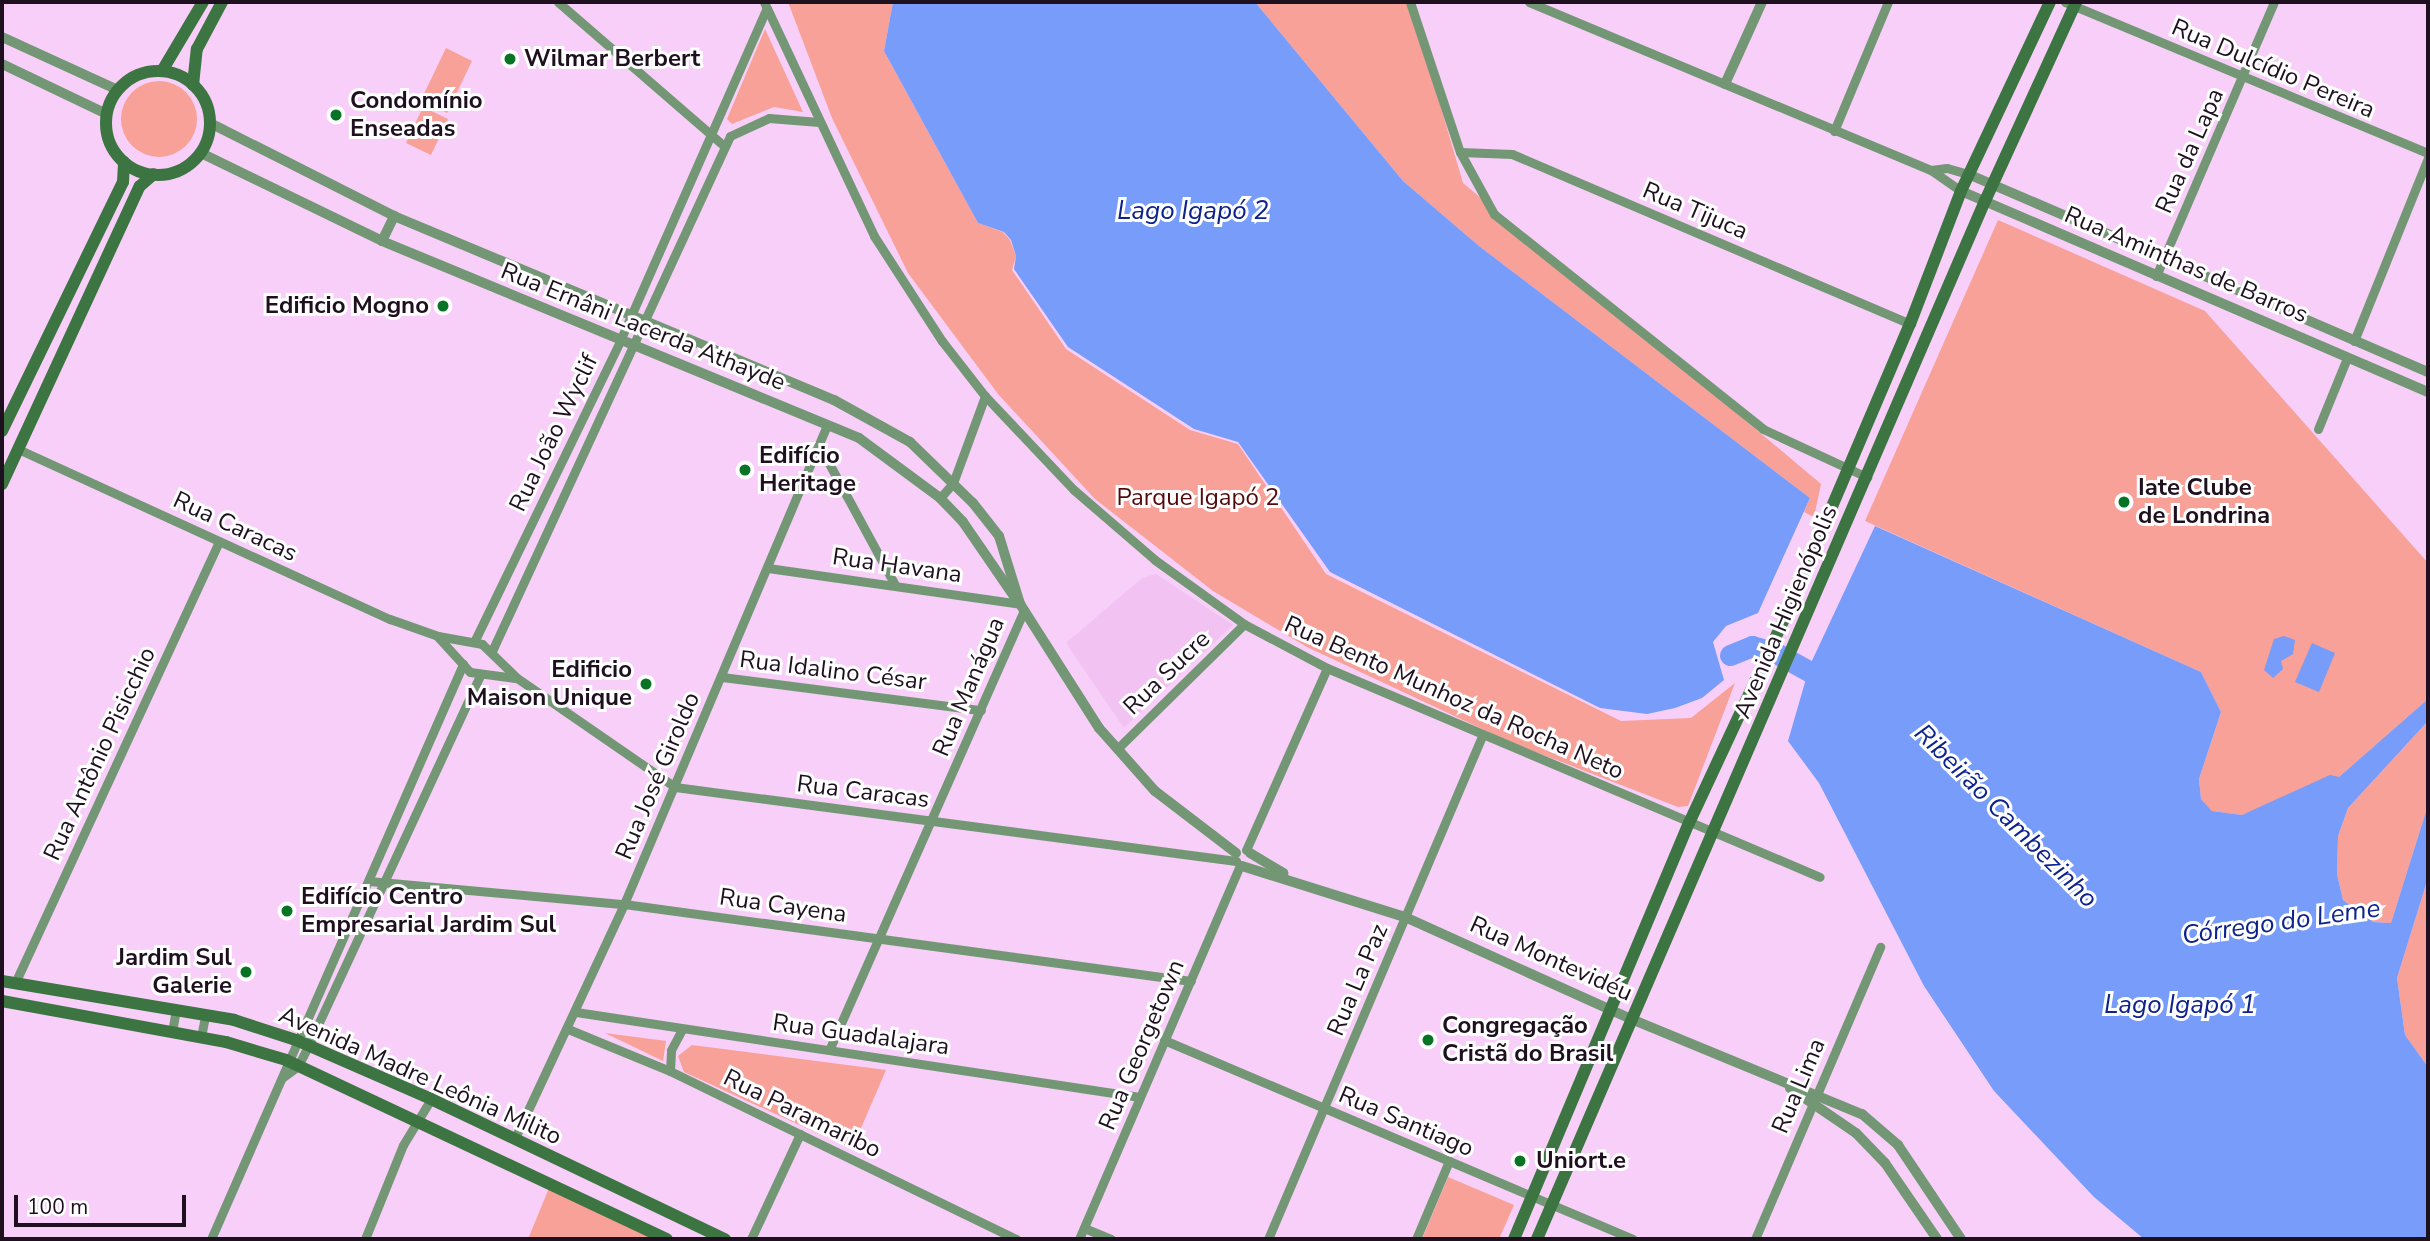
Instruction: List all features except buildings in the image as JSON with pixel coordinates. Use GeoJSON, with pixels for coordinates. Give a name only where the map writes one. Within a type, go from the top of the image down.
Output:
{"type":"FeatureCollection","features":[{"type":"Feature","properties":{"kind":"main road"},"geometry":{"type":"LineString","coordinates":[[162,71],[203,2]]}},
{"type":"Feature","properties":{"kind":"main road"},"geometry":{"type":"LineString","coordinates":[[194,85],[197,49],[222,2]]}},
{"type":"Feature","properties":{"kind":"main road","name":"Avenida Higienópolis"},"geometry":{"type":"LineString","coordinates":[[1514,1239],[1689,823],[1910,324],[1968,174],[2050,2]]}},
{"type":"Feature","properties":{"kind":"main road","name":"Avenida Higienópolis"},"geometry":{"type":"LineString","coordinates":[[1537,1239],[2072,3]]}},
{"type":"Feature","properties":{"kind":"main road"},"geometry":{"type":"LineString","coordinates":[[162,71],[194,85],[204,98],[210,123],[201,153],[180,170],[154,174],[124,162],[109,140],[107,114],[118,90],[142,73],[162,71]]}},
{"type":"Feature","properties":{"kind":"main road"},"geometry":{"type":"LineString","coordinates":[[2,431],[123,182],[124,162]]}},
{"type":"Feature","properties":{"kind":"main road"},"geometry":{"type":"LineString","coordinates":[[2,484],[140,186],[154,174]]}},
{"type":"Feature","properties":{"kind":"main road","name":"Avenida Madre Leônia Milito"},"geometry":{"type":"LineString","coordinates":[[8,982],[205,1016],[302,1043],[431,1099],[725,1239]]}},
{"type":"Feature","properties":{"kind":"main road","name":"Avenida Madre Leônia Milito"},"geometry":{"type":"LineString","coordinates":[[2,1001],[201,1037],[292,1063],[417,1119],[667,1239]]}},
{"type":"Feature","properties":{"kind":"street"},"geometry":{"type":"LineString","coordinates":[[558,2],[724,146]]}},
{"type":"Feature","properties":{"kind":"street"},"geometry":{"type":"LineString","coordinates":[[1411,2],[1460,152],[1494,214],[1541,255],[1763,429],[1867,477]]}},
{"type":"Feature","properties":{"kind":"street","name":"Rua Aminthas de Barros"},"geometry":{"type":"LineString","coordinates":[[1529,2],[1931,170],[1961,191],[2428,392]]}},
{"type":"Feature","properties":{"kind":"street"},"geometry":{"type":"LineString","coordinates":[[1725,85],[1762,2]]}},
{"type":"Feature","properties":{"kind":"street"},"geometry":{"type":"LineString","coordinates":[[1834,131],[1888,2]]}},
{"type":"Feature","properties":{"kind":"street","name":"Rua da Lapa"},"geometry":{"type":"LineString","coordinates":[[2156,276],[2274,2]]}},
{"type":"Feature","properties":{"kind":"street","name":"Rua Dulcídio Pereira"},"geometry":{"type":"LineString","coordinates":[[2072,3],[2428,156]]}},
{"type":"Feature","properties":{"kind":"street","name":"Rua João Wyclif"},"geometry":{"type":"LineString","coordinates":[[302,1043],[462,662],[631,317],[712,136],[765,5]]}},
{"type":"Feature","properties":{"kind":"street","name":"Rua Bento Munhoz da Rocha Neto"},"geometry":{"type":"LineString","coordinates":[[765,5],[888,261],[985,396],[1074,490],[1155,560],[1244,624],[1327,668],[1713,833]]}},
{"type":"Feature","properties":{"kind":"street"},"geometry":{"type":"LineString","coordinates":[[2,37],[118,90]]}},
{"type":"Feature","properties":{"kind":"street"},"geometry":{"type":"LineString","coordinates":[[2,64],[107,114]]}},
{"type":"Feature","properties":{"kind":"street","name":"Rua João Wyclif"},"geometry":{"type":"LineString","coordinates":[[211,1239],[283,1077],[386,883],[635,349],[724,146],[743,128],[769,118],[819,122]]}},
{"type":"Feature","properties":{"kind":"street","name":"Rua Ernâni Lacerda Athayde"},"geometry":{"type":"LineString","coordinates":[[210,123],[394,216],[631,317]]}},
{"type":"Feature","properties":{"kind":"street","name":"Rua Tijuca"},"geometry":{"type":"LineString","coordinates":[[1460,152],[1512,154],[1910,324]]}},
{"type":"Feature","properties":{"kind":"street","name":"Rua Ernâni Lacerda Athayde"},"geometry":{"type":"LineString","coordinates":[[201,153],[382,241],[619,343],[827,425],[879,450],[940,498],[963,522],[1022,607]]}},
{"type":"Feature","properties":{"kind":"street"},"geometry":{"type":"LineString","coordinates":[[2354,341],[2428,156]]}},
{"type":"Feature","properties":{"kind":"street","name":"Rua Aminthas de Barros"},"geometry":{"type":"LineString","coordinates":[[1931,170],[1947,168],[1968,174],[2428,372]]}},
{"type":"Feature","properties":{"kind":"street"},"geometry":{"type":"LineString","coordinates":[[382,241],[394,216]]}},
{"type":"Feature","properties":{"kind":"street","name":"Rua Montevidéu"},"geometry":{"type":"LineString","coordinates":[[631,317],[877,421],[910,442],[953,483],[999,536],[1022,607],[1075,696],[1155,791],[1242,858],[1294,880],[1405,917],[1613,1008],[1631,1019],[1786,1085],[1817,1092],[1867,1117],[1898,1144],[1961,1239]]}},
{"type":"Feature","properties":{"kind":"street"},"geometry":{"type":"LineString","coordinates":[[2318,429],[2347,358]]}},
{"type":"Feature","properties":{"kind":"street"},"geometry":{"type":"LineString","coordinates":[[940,498],[953,483],[985,396]]}},
{"type":"Feature","properties":{"kind":"street","name":"Rua José Giroldo"},"geometry":{"type":"LineString","coordinates":[[515,1138],[568,1030],[624,904],[827,425]]}},
{"type":"Feature","properties":{"kind":"street"},"geometry":{"type":"LineString","coordinates":[[819,445],[895,585]]}},
{"type":"Feature","properties":{"kind":"street","name":"Rua Caracas"},"geometry":{"type":"LineString","coordinates":[[18,449],[390,620],[438,636],[472,643],[493,653],[517,678],[675,787],[1242,858]]}},
{"type":"Feature","properties":{"kind":"street","name":"Rua Antônio Pisicchio"},"geometry":{"type":"LineString","coordinates":[[8,982],[219,542]]}},
{"type":"Feature","properties":{"kind":"street","name":"Rua Havana"},"geometry":{"type":"LineString","coordinates":[[768,568],[895,585],[1022,607]]}},
{"type":"Feature","properties":{"kind":"street","name":"Rua Manágua"},"geometry":{"type":"LineString","coordinates":[[830,1048],[981,710],[1022,607]]}},
{"type":"Feature","properties":{"kind":"street","name":"Rua Sucre"},"geometry":{"type":"LineString","coordinates":[[1117,748],[1244,624]]}},
{"type":"Feature","properties":{"kind":"street","name":"Rua Caracas"},"geometry":{"type":"LineString","coordinates":[[438,636],[462,662],[483,673],[517,678]]}},
{"type":"Feature","properties":{"kind":"street","name":"Rua Georgetown"},"geometry":{"type":"LineString","coordinates":[[1079,1239],[1242,858],[1327,668]]}},
{"type":"Feature","properties":{"kind":"street","name":"Rua Idalino César"},"geometry":{"type":"LineString","coordinates":[[722,677],[981,710]]}},
{"type":"Feature","properties":{"kind":"street","name":"Rua La Paz"},"geometry":{"type":"LineString","coordinates":[[1268,1239],[1482,736]]}},
{"type":"Feature","properties":{"kind":"street"},"geometry":{"type":"LineString","coordinates":[[1713,833],[1820,877]]}},
{"type":"Feature","properties":{"kind":"street","name":"Rua Cayena"},"geometry":{"type":"LineString","coordinates":[[369,881],[624,904],[1191,981]]}},
{"type":"Feature","properties":{"kind":"street","name":"Rua Lima"},"geometry":{"type":"LineString","coordinates":[[1755,1239],[1880,947]]}},
{"type":"Feature","properties":{"kind":"street"},"geometry":{"type":"LineString","coordinates":[[172,1032],[176,1010]]}},
{"type":"Feature","properties":{"kind":"street","name":"Rua Guadalajara"},"geometry":{"type":"LineString","coordinates":[[576,1012],[830,1048],[1140,1097]]}},
{"type":"Feature","properties":{"kind":"street"},"geometry":{"type":"LineString","coordinates":[[201,1037],[205,1016]]}},
{"type":"Feature","properties":{"kind":"street"},"geometry":{"type":"LineString","coordinates":[[670,1071],[671,1050],[682,1029]]}},
{"type":"Feature","properties":{"kind":"street","name":"Rua Paramaribo"},"geometry":{"type":"LineString","coordinates":[[568,1030],[670,1071],[1016,1239]]}},
{"type":"Feature","properties":{"kind":"street","name":"Rua Santiago"},"geometry":{"type":"LineString","coordinates":[[1164,1040],[1633,1239]]}},
{"type":"Feature","properties":{"kind":"street","name":"Rua Montevidéu"},"geometry":{"type":"LineString","coordinates":[[1786,1085],[1856,1133],[1885,1163],[1937,1239]]}},
{"type":"Feature","properties":{"kind":"street"},"geometry":{"type":"LineString","coordinates":[[365,1239],[417,1119],[431,1099]]}},
{"type":"Feature","properties":{"kind":"street"},"geometry":{"type":"LineString","coordinates":[[1856,1133],[1858,1122],[1867,1117]]}},
{"type":"Feature","properties":{"kind":"street"},"geometry":{"type":"LineString","coordinates":[[751,1239],[800,1134]]}},
{"type":"Feature","properties":{"kind":"street"},"geometry":{"type":"LineString","coordinates":[[1416,1239],[1449,1161]]}},
{"type":"Feature","properties":{"kind":"street"},"geometry":{"type":"LineString","coordinates":[[1084,1228],[1111,1239]]}},
{"type":"Feature","properties":{"kind":"shaded area"},"geometry":{"type":"Polygon","coordinates":[[[1156,574],[1233,625],[1124,728],[1066,643],[1142,578],[1156,574]]]}},
{"type":"Feature","properties":{"kind":"green space","name":"Parque Igapó 2"},"geometry":{"type":"Polygon","coordinates":[[[788,2],[893,2],[884,51],[978,223],[1003,232],[1010,240],[1016,256],[1012,270],[1066,349],[1190,430],[1238,444],[1326,574],[1621,721],[1691,718],[1735,683],[1688,806],[1678,807],[1510,742],[1307,647],[1213,591],[1095,499],[998,394],[908,273],[832,118],[788,2]]]}},
{"type":"Feature","properties":{"kind":"green space"},"geometry":{"type":"Polygon","coordinates":[[[1255,2],[1410,2],[1463,183],[1821,484],[1814,517],[1804,512],[1810,498],[1479,246],[1403,181],[1255,2]]]}},
{"type":"Feature","properties":{"kind":"green space"},"geometry":{"type":"Polygon","coordinates":[[[765,29],[803,112],[774,107],[732,124],[727,119],[765,29]]]}},
{"type":"Feature","properties":{"kind":"green space"},"geometry":{"type":"Polygon","coordinates":[[[446,48],[472,61],[447,113],[421,100],[446,48]]]}},
{"type":"Feature","properties":{"kind":"green space"},"geometry":{"type":"Polygon","coordinates":[[[152,81],[166,81],[180,87],[191,98],[197,119],[194,134],[186,146],[166,157],[152,157],[138,151],[127,140],[121,126],[121,112],[127,98],[138,87],[152,81]]]}},
{"type":"Feature","properties":{"kind":"green space"},"geometry":{"type":"Polygon","coordinates":[[[423,107],[448,119],[431,155],[406,143],[423,107]]]}},
{"type":"Feature","properties":{"kind":"green space","name":"Iate Clube de Londrina"},"geometry":{"type":"Polygon","coordinates":[[[1998,220],[2205,311],[2428,563],[2428,699],[2339,777],[2242,815],[2212,811],[2201,799],[2199,779],[2221,712],[2201,672],[1865,521],[1998,220]]]}},
{"type":"Feature","properties":{"kind":"green space"},"geometry":{"type":"Polygon","coordinates":[[[2428,721],[2428,805],[2391,923],[2373,922],[2343,900],[2337,874],[2338,836],[2348,808],[2428,721]]]}},
{"type":"Feature","properties":{"kind":"green space"},"geometry":{"type":"Polygon","coordinates":[[[2428,878],[2428,1067],[2405,1035],[2397,978],[2428,878]]]}},
{"type":"Feature","properties":{"kind":"green space"},"geometry":{"type":"Polygon","coordinates":[[[605,1033],[666,1041],[663,1061],[605,1033]]]}},
{"type":"Feature","properties":{"kind":"green space"},"geometry":{"type":"Polygon","coordinates":[[[692,1045],[886,1070],[852,1149],[684,1072],[678,1056],[692,1045]]]}},
{"type":"Feature","properties":{"kind":"green space"},"geometry":{"type":"Polygon","coordinates":[[[1448,1177],[1514,1205],[1499,1239],[1422,1239],[1448,1177]]]}},
{"type":"Feature","properties":{"kind":"green space"},"geometry":{"type":"Polygon","coordinates":[[[549,1188],[656,1239],[528,1239],[549,1188]]]}},
{"type":"Feature","properties":{"kind":"water","name":"Lago Igapó 2"},"geometry":{"type":"Polygon","coordinates":[[[893,2],[1255,2],[1403,181],[1479,246],[1810,498],[1758,613],[1726,626],[1713,642],[1724,680],[1702,698],[1675,708],[1647,714],[1600,708],[1330,572],[1238,442],[1194,429],[1068,347],[1014,269],[1016,256],[1011,240],[1004,232],[978,223],[884,51],[893,2]]]}},
{"type":"Feature","properties":{"kind":"water","name":"Lago Igapó 1"},"geometry":{"type":"Polygon","coordinates":[[[1875,526],[2201,672],[2221,712],[2199,779],[2201,799],[2212,811],[2242,815],[2330,775],[2339,777],[2428,699],[2428,721],[2348,808],[2338,836],[2337,874],[2343,900],[2373,922],[2391,923],[2428,805],[2428,878],[2397,978],[2405,1035],[2428,1067],[2428,1239],[2144,1239],[2094,1197],[1994,1091],[1924,986],[1819,783],[1788,741],[1810,665],[1875,526]]]}},
{"type":"Feature","properties":{"kind":"water"},"geometry":{"type":"Polygon","coordinates":[[[2284,636],[2295,640],[2293,654],[2281,661],[2283,669],[2273,678],[2264,670],[2274,639],[2284,636]]]}},
{"type":"Feature","properties":{"kind":"water"},"geometry":{"type":"Polygon","coordinates":[[[2312,643],[2335,653],[2319,692],[2295,682],[2312,643]]]}},
{"type":"Feature","properties":{"kind":"waterway","name":"Ribeirão Cambezinho"},"geometry":{"type":"LineString","coordinates":[[1730,655],[1752,646],[1776,653],[1832,684]]}},
{"type":"Feature","properties":{"kind":"place","name":"Wilmar Berbert"},"geometry":{"type":"Point","coordinates":[510,59]}},
{"type":"Feature","properties":{"kind":"place","name":"Condomínio Enseadas"},"geometry":{"type":"Point","coordinates":[336,115]}},
{"type":"Feature","properties":{"kind":"place","name":"Edificio Mogno"},"geometry":{"type":"Point","coordinates":[443,306]}},
{"type":"Feature","properties":{"kind":"place","name":"Edifício Heritage"},"geometry":{"type":"Point","coordinates":[745,470]}},
{"type":"Feature","properties":{"kind":"place","name":"Iate Clube de Londrina"},"geometry":{"type":"Point","coordinates":[2124,502]}},
{"type":"Feature","properties":{"kind":"place","name":"Edificio Maison Unique"},"geometry":{"type":"Point","coordinates":[646,684]}},
{"type":"Feature","properties":{"kind":"place","name":"Edifício Centro Empresarial Jardim Sul"},"geometry":{"type":"Point","coordinates":[287,911]}},
{"type":"Feature","properties":{"kind":"place","name":"Jardim Sul Galerie"},"geometry":{"type":"Point","coordinates":[246,972]}},
{"type":"Feature","properties":{"kind":"place","name":"Congregação Cristã do Brasil"},"geometry":{"type":"Point","coordinates":[1428,1040]}},
{"type":"Feature","properties":{"kind":"place","name":"Uniort.e"},"geometry":{"type":"Point","coordinates":[1520,1161]}},
{"type":"Feature","properties":{"kind":"water label","name":"Córrego do Leme"},"geometry":{"type":"Point","coordinates":[2281,922]}}]}
